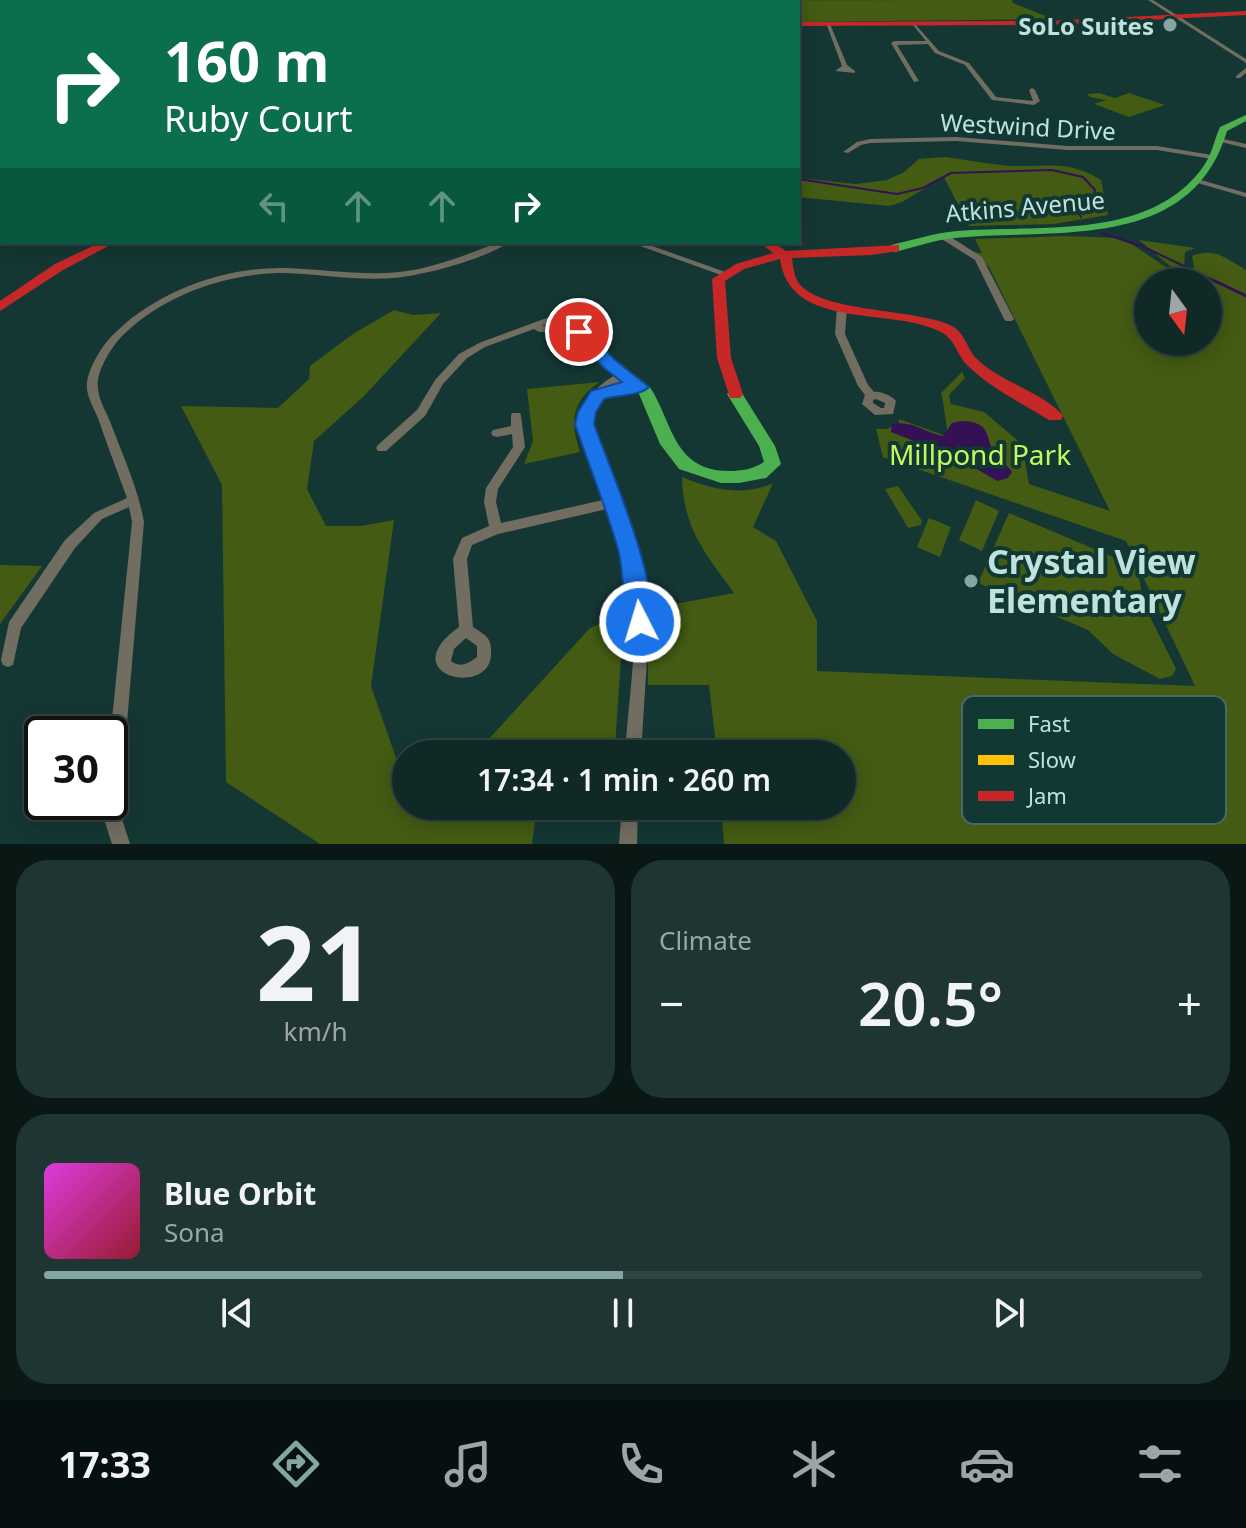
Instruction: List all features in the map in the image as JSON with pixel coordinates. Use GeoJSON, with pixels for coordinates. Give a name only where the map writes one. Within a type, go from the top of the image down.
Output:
{"type":"FeatureCollection","features":[{"type":"Feature","properties":{"kind":"street"},"geometry":{"type":"LineString","coordinates":[[1150,0],[1246,61]]}},
{"type":"Feature","properties":{"kind":"street"},"geometry":{"type":"LineString","coordinates":[[1235,0],[1246,0]]}},
{"type":"Feature","properties":{"kind":"street"},"geometry":{"type":"LineString","coordinates":[[800,24],[1060,23],[1246,13]]}},
{"type":"Feature","properties":{"kind":"street"},"geometry":{"type":"LineString","coordinates":[[828,24],[845,66]]}},
{"type":"Feature","properties":{"kind":"street"},"geometry":{"type":"LineString","coordinates":[[914,24],[937,52],[967,64],[994,99],[1034,103],[1037,101],[1032,90]]}},
{"type":"Feature","properties":{"kind":"street"},"geometry":{"type":"LineString","coordinates":[[916,81],[894,43],[928,43]]}},
{"type":"Feature","properties":{"kind":"street"},"geometry":{"type":"LineString","coordinates":[[1238,77],[1246,70]]}},
{"type":"Feature","properties":{"kind":"street","name":"Atkins Avenue"},"geometry":{"type":"LineString","coordinates":[[782,252],[880,251],[943,236],[1057,230],[1118,222],[1159,209],[1197,180],[1206,171],[1226,127],[1246,118]]}},
{"type":"Feature","properties":{"kind":"street","name":"Westwind Drive"},"geometry":{"type":"LineString","coordinates":[[846,152],[859,143],[870,141],[945,139],[1067,148],[1157,148],[1212,157]]}},
{"type":"Feature","properties":{"kind":"street"},"geometry":{"type":"LineString","coordinates":[[1219,140],[1246,146]]}},
{"type":"Feature","properties":{"kind":"street"},"geometry":{"type":"LineString","coordinates":[[1197,180],[1246,195]]}},
{"type":"Feature","properties":{"kind":"street"},"geometry":{"type":"LineString","coordinates":[[943,236],[979,259],[1009,319]]}},
{"type":"Feature","properties":{"kind":"street"},"geometry":{"type":"LineString","coordinates":[[0,307],[59,267],[106,244]]}},
{"type":"Feature","properties":{"kind":"street"},"geometry":{"type":"LineString","coordinates":[[121,844],[113,819],[113,793],[138,522],[134,500],[92,388],[93,375],[105,349],[133,320],[174,296],[237,275],[291,271],[365,276],[418,273],[501,244]]}},
{"type":"Feature","properties":{"kind":"street"},"geometry":{"type":"LineString","coordinates":[[639,244],[723,274]]}},
{"type":"Feature","properties":{"kind":"street"},"geometry":{"type":"LineString","coordinates":[[768,244],[782,252],[789,262],[791,282],[799,291],[814,300],[842,307],[906,315],[946,328],[962,341],[970,360],[1055,416]]}},
{"type":"Feature","properties":{"kind":"street"},"geometry":{"type":"LineString","coordinates":[[571,312],[566,321],[573,330],[586,337],[608,363],[640,387],[650,401],[668,444],[685,465],[721,477],[739,477],[768,469],[773,464],[772,456],[742,411],[729,380],[720,339],[720,298],[717,292],[718,279],[723,274],[782,252]]}},
{"type":"Feature","properties":{"kind":"street"},"geometry":{"type":"LineString","coordinates":[[842,307],[840,334],[863,386],[871,396]]}},
{"type":"Feature","properties":{"kind":"street"},"geometry":{"type":"LineString","coordinates":[[382,448],[421,413],[439,382],[463,356],[482,345],[571,312],[585,310],[596,314],[598,350]]}},
{"type":"Feature","properties":{"kind":"street"},"geometry":{"type":"LineString","coordinates":[[518,333],[543,329],[573,330]]}},
{"type":"Feature","properties":{"kind":"street"},"geometry":{"type":"LineString","coordinates":[[624,374],[607,384],[597,395],[584,424],[629,550],[639,604],[641,639],[634,740]]}},
{"type":"Feature","properties":{"kind":"street"},"geometry":{"type":"LineString","coordinates":[[597,395],[625,387],[640,387]]}},
{"type":"Feature","properties":{"kind":"street"},"geometry":{"type":"LineString","coordinates":[[496,529],[490,502],[492,488],[519,447],[517,423],[497,433]]}},
{"type":"Feature","properties":{"kind":"street"},"geometry":{"type":"LineString","coordinates":[[8,660],[14,626],[70,544],[98,516],[134,500]]}},
{"type":"Feature","properties":{"kind":"street"},"geometry":{"type":"LineString","coordinates":[[466,630],[462,550],[476,535],[611,503]]}},
{"type":"Feature","properties":{"kind":"street"},"geometry":{"type":"LineString","coordinates":[[628,844],[629,820]]}},
{"type":"Feature","properties":{"kind":"green space"},"geometry":{"type":"Polygon","coordinates":[[[800,0],[1012,0],[1053,19],[800,22],[800,0]]]}},
{"type":"Feature","properties":{"kind":"green space"},"geometry":{"type":"Polygon","coordinates":[[[1099,93],[1115,98],[1129,93],[1165,105],[1129,117],[1094,104],[1106,100],[1087,94],[1099,93]]]}},
{"type":"Feature","properties":{"kind":"green space"},"geometry":{"type":"Polygon","coordinates":[[[945,157],[1006,165],[1069,167],[1101,180],[1108,215],[1054,224],[969,226],[944,177],[902,202],[889,206],[800,197],[800,178],[856,184],[887,180],[904,172],[919,159],[945,157]]]}},
{"type":"Feature","properties":{"kind":"green space","name":"Millpond Park"},"geometry":{"type":"Polygon","coordinates":[[[1066,236],[1117,238],[1133,245],[1167,268],[1134,268],[1134,356],[1222,356],[1222,268],[1193,268],[1192,256],[1214,254],[1246,270],[1246,844],[724,844],[722,820],[856,820],[856,740],[715,740],[709,685],[648,685],[648,609],[734,593],[691,526],[682,477],[727,490],[750,490],[773,483],[753,527],[776,541],[817,621],[817,671],[1195,686],[1126,541],[883,457],[876,429],[899,424],[899,419],[949,437],[941,393],[962,372],[965,378],[949,395],[951,404],[984,412],[1022,444],[1029,484],[1110,511],[989,267],[974,252],[982,253],[975,239],[1066,236]]]}},
{"type":"Feature","properties":{"kind":"green space"},"geometry":{"type":"Polygon","coordinates":[[[1139,240],[1195,248],[1185,252],[1184,268],[1172,268],[1139,240]]]}},
{"type":"Feature","properties":{"kind":"green space"},"geometry":{"type":"Polygon","coordinates":[[[394,310],[413,315],[441,313],[364,396],[314,441],[307,489],[326,526],[361,526],[394,520],[371,686],[392,746],[392,820],[535,820],[532,844],[320,844],[226,782],[222,485],[181,406],[278,408],[309,379],[310,366],[353,334],[394,310]]]}},
{"type":"Feature","properties":{"kind":"green space"},"geometry":{"type":"Polygon","coordinates":[[[600,382],[583,397],[575,413],[580,452],[524,464],[533,441],[527,389],[600,382]]]}},
{"type":"Feature","properties":{"kind":"green space"},"geometry":{"type":"Polygon","coordinates":[[[898,486],[922,521],[921,525],[908,528],[885,489],[898,486]]]}},
{"type":"Feature","properties":{"kind":"green space"},"geometry":{"type":"Polygon","coordinates":[[[976,500],[999,511],[982,551],[959,540],[976,500]]]}},
{"type":"Feature","properties":{"kind":"green space"},"geometry":{"type":"Polygon","coordinates":[[[1009,513],[1137,567],[1144,605],[1176,669],[1172,676],[1160,679],[1113,654],[1088,630],[978,583],[1009,513]]]}},
{"type":"Feature","properties":{"kind":"green space"},"geometry":{"type":"Polygon","coordinates":[[[929,518],[951,527],[940,557],[917,547],[929,518]]]}},
{"type":"Feature","properties":{"kind":"green space"},"geometry":{"type":"Polygon","coordinates":[[[0,565],[42,566],[0,624],[0,565]]]}},
{"type":"Feature","properties":{"kind":"green space"},"geometry":{"type":"Polygon","coordinates":[[[624,613],[616,740],[488,740],[590,628],[624,613]]]}},
{"type":"Feature","properties":{"kind":"shaded area"},"geometry":{"type":"Polygon","coordinates":[[[973,422],[984,429],[993,451],[1012,472],[1008,478],[997,481],[960,459],[891,432],[892,424],[906,424],[943,436],[952,423],[973,422]]]}},
{"type":"Feature","properties":{"kind":"waterway"},"geometry":{"type":"LineString","coordinates":[[800,179],[897,194],[923,188],[951,173],[1052,170],[1083,177],[1095,190],[1093,197],[1077,211],[1081,217]]}},
{"type":"Feature","properties":{"kind":"waterway"},"geometry":{"type":"LineString","coordinates":[[1102,233],[1144,247],[1188,268]]}},
{"type":"Feature","properties":{"kind":"waterway"},"geometry":{"type":"LineString","coordinates":[[1222,284],[1246,296]]}},
{"type":"Feature","properties":{"kind":"traffic: fast"},"geometry":{"type":"LineString","coordinates":[[895,248],[952,235],[1094,227],[1158,209],[1185,193],[1207,169],[1223,129],[1246,118]]}},
{"type":"Feature","properties":{"kind":"traffic: fast"},"geometry":{"type":"LineString","coordinates":[[598,350],[596,314],[585,310],[571,312],[566,321],[592,343],[608,363],[645,391],[668,444],[685,465],[721,477],[760,473],[773,464],[767,446],[735,394]]}},
{"type":"Feature","properties":{"kind":"traffic: jam"},"geometry":{"type":"LineString","coordinates":[[800,24],[1048,23],[1246,13]]}},
{"type":"Feature","properties":{"kind":"traffic: jam"},"geometry":{"type":"LineString","coordinates":[[0,307],[59,267],[106,244]]}},
{"type":"Feature","properties":{"kind":"traffic: jam"},"geometry":{"type":"LineString","coordinates":[[768,244],[786,257],[791,281],[801,293],[838,307],[931,322],[947,329],[956,336],[966,354],[981,370],[1055,416]]}},
{"type":"Feature","properties":{"kind":"traffic: jam"},"geometry":{"type":"LineString","coordinates":[[735,394],[724,358],[718,279],[740,267],[783,255],[895,248]]}},
{"type":"Feature","properties":{"kind":"place","name":"SoLo Suites"},"geometry":{"type":"Point","coordinates":[1170,25]}},
{"type":"Feature","properties":{"kind":"place","name":"Crystal View Elementary"},"geometry":{"type":"Point","coordinates":[971,581]}},
{"type":"Feature","properties":{"kind":"route"},"geometry":{"type":"LineString","coordinates":[[579,332],[608,363],[640,387],[625,387],[597,395],[584,424],[629,550],[636,579],[640,622]]}}]}
